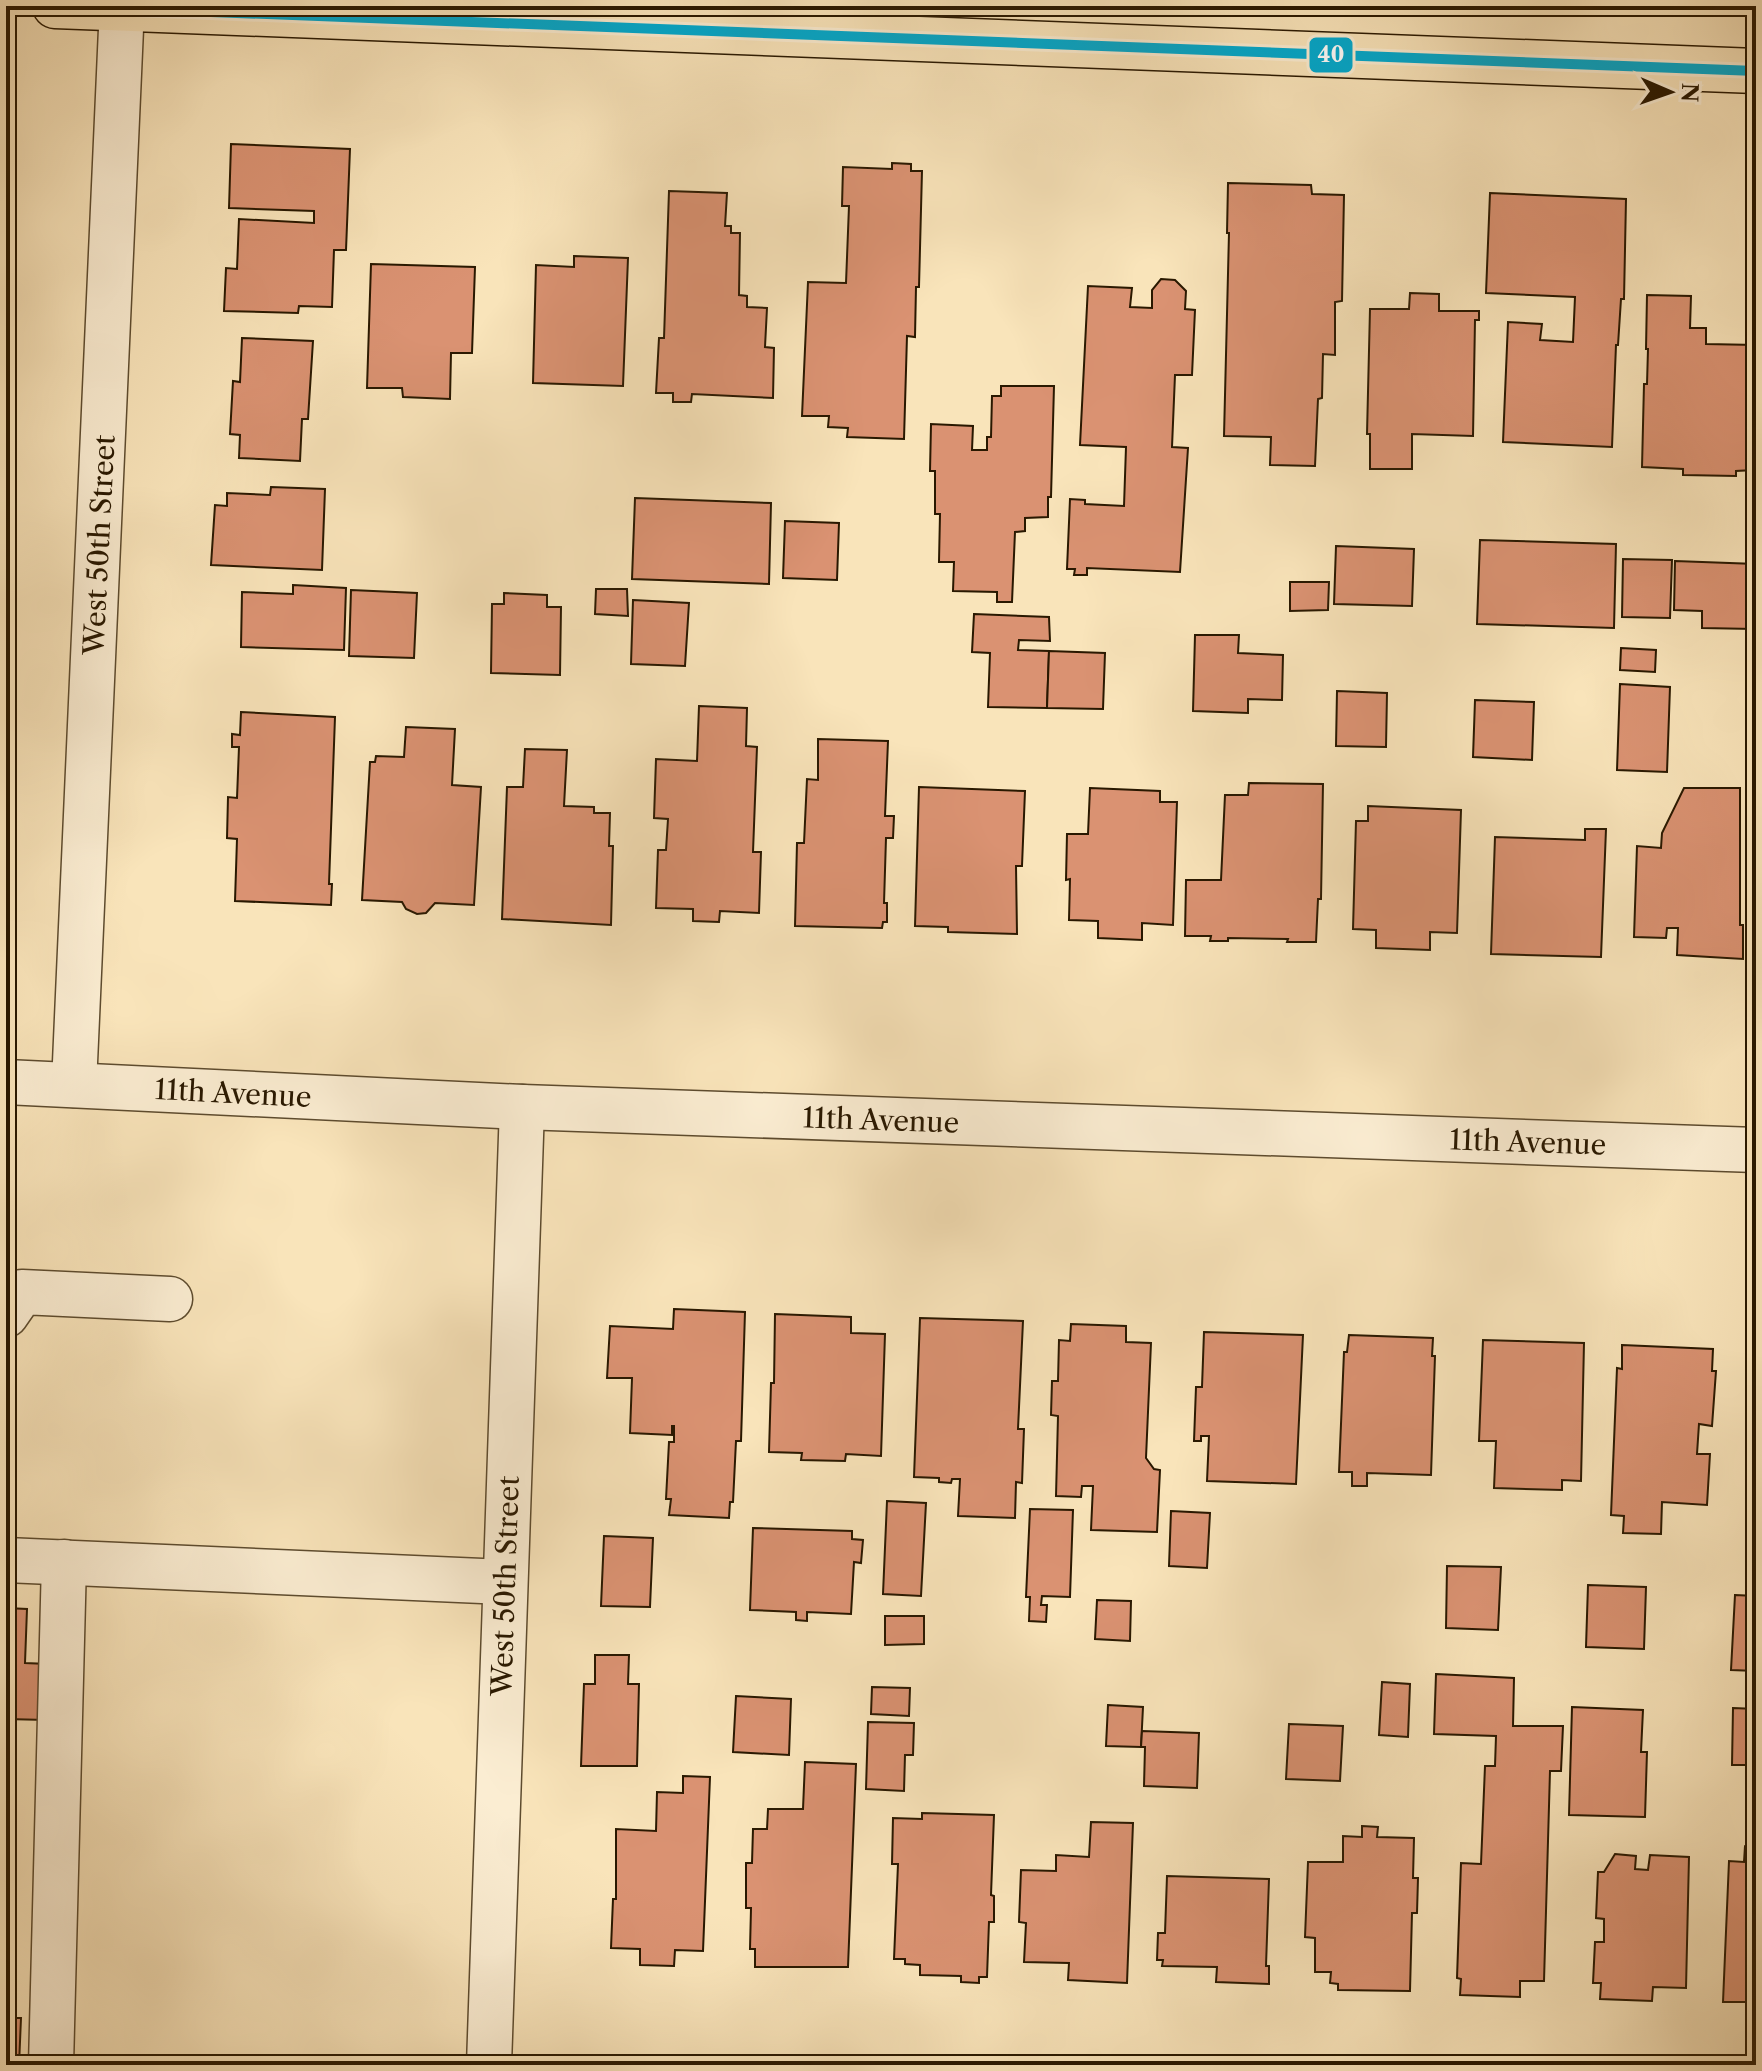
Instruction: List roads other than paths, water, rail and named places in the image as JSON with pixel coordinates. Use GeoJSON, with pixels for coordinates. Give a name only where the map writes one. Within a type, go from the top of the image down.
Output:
{"type":"FeatureCollection","features":[{"type":"Feature","properties":{"kind":"main road"},"geometry":{"type":"LineString","coordinates":[[55,6],[1756,71]]}},
{"type":"Feature","properties":{"kind":"street","name":"West 50th Street"},"geometry":{"type":"LineString","coordinates":[[74,1085],[122,8]]}},
{"type":"Feature","properties":{"kind":"street","name":"11th Avenue"},"geometry":{"type":"LineString","coordinates":[[6,1082],[522,1107],[1756,1150]]}},
{"type":"Feature","properties":{"kind":"street","name":"West 50th Street"},"geometry":{"type":"LineString","coordinates":[[489,2065],[522,1107]]}},
{"type":"Feature","properties":{"kind":"street"},"geometry":{"type":"LineString","coordinates":[[6,1315],[22,1292],[170,1299]]}},
{"type":"Feature","properties":{"kind":"street"},"geometry":{"type":"LineString","coordinates":[[6,1560],[505,1582]]}},
{"type":"Feature","properties":{"kind":"street"},"geometry":{"type":"LineString","coordinates":[[51,2065],[64,1562]]}}]}
